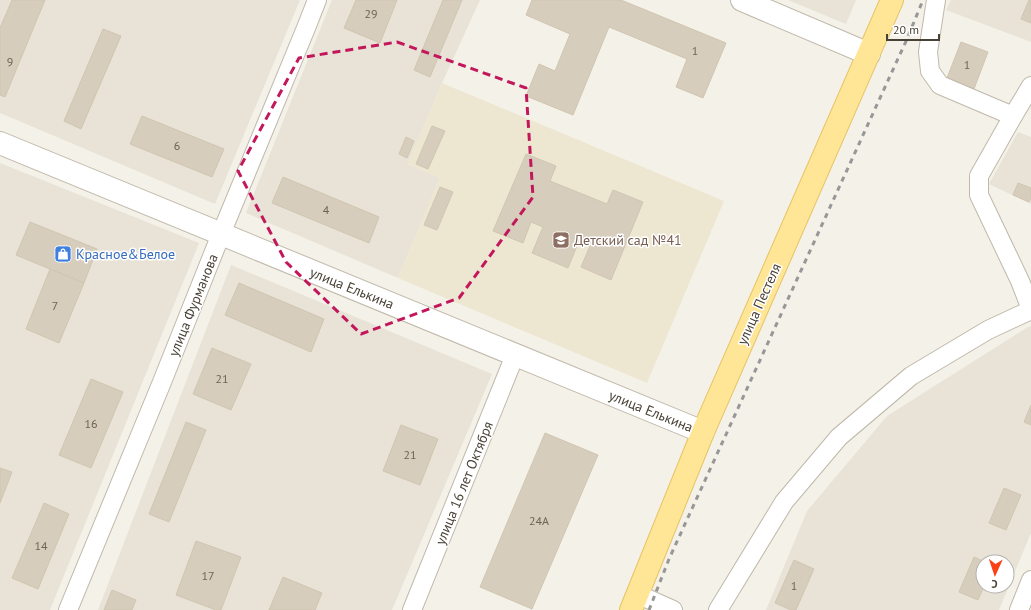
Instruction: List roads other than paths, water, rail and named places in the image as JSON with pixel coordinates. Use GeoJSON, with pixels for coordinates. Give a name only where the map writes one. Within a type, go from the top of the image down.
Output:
{"type":"FeatureCollection","features":[{"type":"Feature","properties":{"kind":"main road","name":"улица Пестеля"},"geometry":{"type":"LineString","coordinates":[[634,602],[703,432],[892,0]]}},
{"type":"Feature","properties":{"kind":"street","name":"улица Фурманова"},"geometry":{"type":"LineString","coordinates":[[68,610],[160,388],[221,234],[317,0]]}},
{"type":"Feature","properties":{"kind":"street"},"geometry":{"type":"LineString","coordinates":[[742,0],[869,54]]}},
{"type":"Feature","properties":{"kind":"street"},"geometry":{"type":"LineString","coordinates":[[936,0],[928,52],[930,70],[940,85],[1012,116]]}},
{"type":"Feature","properties":{"kind":"street"},"geometry":{"type":"LineString","coordinates":[[718,610],[784,502],[839,437],[911,376],[988,330],[1031,309],[1020,281],[979,195],[979,176],[1012,116],[1031,86]]}},
{"type":"Feature","properties":{"kind":"street","name":"улица Елькина"},"geometry":{"type":"LineString","coordinates":[[0,143],[703,432]]}},
{"type":"Feature","properties":{"kind":"street","name":"улица 16 лет Октября"},"geometry":{"type":"LineString","coordinates":[[412,610],[515,355]]}},
{"type":"Feature","properties":{"kind":"street"},"geometry":{"type":"LineString","coordinates":[[1019,610],[1031,580]]}},
{"type":"Feature","properties":{"kind":"street"},"geometry":{"type":"LineString","coordinates":[[634,602],[673,610]]}},
{"type":"Feature","properties":{"kind":"railway"},"geometry":{"type":"LineString","coordinates":[[649,610],[669,559],[907,39],[923,0]]}},
{"type":"Feature","properties":{"kind":"place","name":"Детский сад №41"},"geometry":{"type":"Point","coordinates":[561,240]}},
{"type":"Feature","properties":{"kind":"place","name":"Красное&Белое"},"geometry":{"type":"Point","coordinates":[63,254]}}]}
